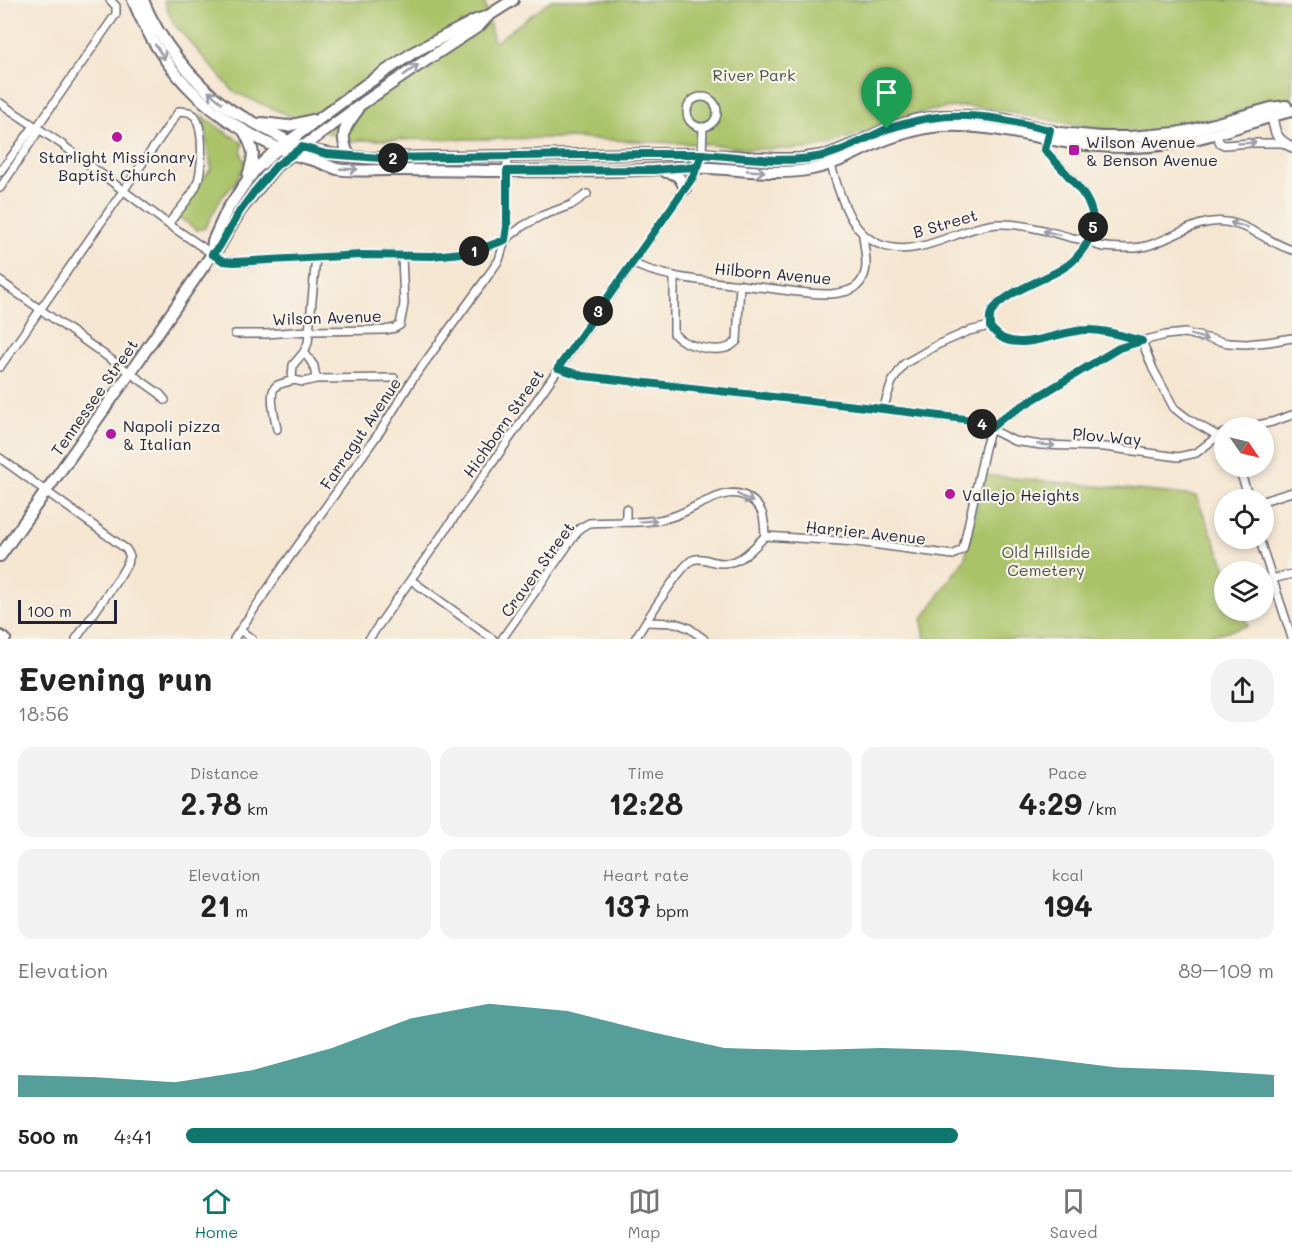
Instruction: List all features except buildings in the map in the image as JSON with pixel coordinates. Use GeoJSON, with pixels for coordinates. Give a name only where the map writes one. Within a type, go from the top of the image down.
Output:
{"type":"FeatureCollection","features":[{"type":"Feature","properties":{"kind":"main road"},"geometry":{"type":"LineString","coordinates":[[133,0],[147,32],[163,57],[201,99],[223,118],[244,131],[297,150],[337,169],[507,171],[654,170],[698,167],[781,171],[812,169],[829,159]]}},
{"type":"Feature","properties":{"kind":"main road"},"geometry":{"type":"LineString","coordinates":[[143,0],[180,62],[215,98],[283,145]]}},
{"type":"Feature","properties":{"kind":"main road"},"geometry":{"type":"LineString","coordinates":[[488,16],[513,0]]}},
{"type":"Feature","properties":{"kind":"main road","name":"Tennessee Street"},"geometry":{"type":"LineString","coordinates":[[0,556],[219,247],[240,211],[276,166],[419,64],[479,26],[488,16]]}},
{"type":"Feature","properties":{"kind":"main road","name":"Tennessee Street"},"geometry":{"type":"LineString","coordinates":[[212,254],[213,241],[223,218],[246,182],[267,158],[414,52],[488,16]]}},
{"type":"Feature","properties":{"kind":"main road"},"geometry":{"type":"LineString","coordinates":[[349,156],[343,138],[350,120],[363,103]]}},
{"type":"Feature","properties":{"kind":"main road"},"geometry":{"type":"LineString","coordinates":[[1049,134],[1082,144],[1128,147],[1176,143],[1216,134],[1292,105]]}},
{"type":"Feature","properties":{"kind":"main road"},"geometry":{"type":"LineString","coordinates":[[297,150],[381,158],[702,154],[776,159],[829,159],[848,157],[888,139],[940,126],[1130,137],[1176,133],[1271,112],[1292,111]]}},
{"type":"Feature","properties":{"kind":"main road"},"geometry":{"type":"LineString","coordinates":[[247,119],[263,124],[288,126],[323,116]]}},
{"type":"Feature","properties":{"kind":"main road"},"geometry":{"type":"LineString","coordinates":[[244,131],[254,154],[246,182]]}},
{"type":"Feature","properties":{"kind":"main road"},"geometry":{"type":"LineString","coordinates":[[654,170],[675,173],[685,189]]}},
{"type":"Feature","properties":{"kind":"main road"},"geometry":{"type":"LineString","coordinates":[[0,636],[5,639]]}},
{"type":"Feature","properties":{"kind":"street"},"geometry":{"type":"LineString","coordinates":[[0,172],[30,130],[37,127],[111,22],[116,6],[110,0]]}},
{"type":"Feature","properties":{"kind":"street","name":"Hichborn Street"},"geometry":{"type":"LineString","coordinates":[[699,97],[711,99],[717,109],[716,120],[703,128],[693,125],[687,112],[693,100],[699,97]]}},
{"type":"Feature","properties":{"kind":"street"},"geometry":{"type":"LineString","coordinates":[[0,103],[81,158],[168,224],[223,261],[432,256],[472,252],[505,240],[523,226],[571,205],[587,194]]}},
{"type":"Feature","properties":{"kind":"street"},"geometry":{"type":"LineString","coordinates":[[0,367],[178,111],[189,112],[195,116],[201,130],[201,169],[196,187],[168,224]]}},
{"type":"Feature","properties":{"kind":"street"},"geometry":{"type":"LineString","coordinates":[[1271,112],[1277,135],[1288,145]]}},
{"type":"Feature","properties":{"kind":"street"},"geometry":{"type":"LineString","coordinates":[[0,188],[37,133],[37,127]]}},
{"type":"Feature","properties":{"kind":"street","name":"Hichborn Street"},"geometry":{"type":"LineString","coordinates":[[369,639],[685,189],[698,167],[702,154],[703,128]]}},
{"type":"Feature","properties":{"kind":"street"},"geometry":{"type":"LineString","coordinates":[[1049,134],[1045,150],[1084,195],[1093,214],[1093,230],[1080,254],[1064,268],[1003,300],[991,314],[990,327],[1005,339],[1020,342],[1042,339],[1074,330],[1101,331],[1142,341]]}},
{"type":"Feature","properties":{"kind":"street"},"geometry":{"type":"LineString","coordinates":[[1216,134],[1224,145],[1250,142],[1288,145]]}},
{"type":"Feature","properties":{"kind":"street"},"geometry":{"type":"LineString","coordinates":[[505,240],[507,156]]}},
{"type":"Feature","properties":{"kind":"street","name":"B Street"},"geometry":{"type":"LineString","coordinates":[[829,159],[850,220],[863,234],[888,247],[914,247],[978,227],[1004,224],[1023,225],[1089,241],[1099,246],[1144,247],[1154,245],[1198,225],[1212,221],[1225,221],[1245,226],[1280,246],[1292,250]]}},
{"type":"Feature","properties":{"kind":"street","name":"Hilborn Avenue"},"geometry":{"type":"LineString","coordinates":[[632,263],[645,270],[674,276],[831,294],[854,288],[864,279],[867,266],[863,234]]}},
{"type":"Feature","properties":{"kind":"street","name":"Farragut Avenue"},"geometry":{"type":"LineString","coordinates":[[234,639],[381,430],[412,380],[499,260],[505,240]]}},
{"type":"Feature","properties":{"kind":"street","name":"Wilson Avenue"},"geometry":{"type":"LineString","coordinates":[[235,334],[395,328],[400,325],[404,304],[402,256]]}},
{"type":"Feature","properties":{"kind":"street"},"geometry":{"type":"LineString","coordinates":[[294,380],[292,378],[294,365],[308,343],[315,257]]}},
{"type":"Feature","properties":{"kind":"street"},"geometry":{"type":"LineString","coordinates":[[674,276],[674,334],[692,346],[720,349],[736,341],[740,284]]}},
{"type":"Feature","properties":{"kind":"street"},"geometry":{"type":"LineString","coordinates":[[0,281],[160,394],[165,400]]}},
{"type":"Feature","properties":{"kind":"street"},"geometry":{"type":"LineString","coordinates":[[883,409],[892,382],[904,364],[937,345],[969,331],[990,327]]}},
{"type":"Feature","properties":{"kind":"street"},"geometry":{"type":"LineString","coordinates":[[991,428],[1004,417],[1119,348],[1142,341],[1185,333],[1228,343],[1268,342],[1292,338]]}},
{"type":"Feature","properties":{"kind":"street"},"geometry":{"type":"LineString","coordinates":[[1142,341],[1153,369],[1174,408],[1187,418],[1214,432]]}},
{"type":"Feature","properties":{"kind":"street"},"geometry":{"type":"LineString","coordinates":[[304,352],[314,366],[316,379]]}},
{"type":"Feature","properties":{"kind":"street","name":"Plov Way"},"geometry":{"type":"LineString","coordinates":[[558,368],[583,376],[973,420],[1014,441],[1041,445],[1105,447],[1178,457],[1196,453],[1214,440]]}},
{"type":"Feature","properties":{"kind":"street"},"geometry":{"type":"LineString","coordinates":[[277,429],[271,398],[276,386],[294,380],[303,382],[316,379],[394,378]]}},
{"type":"Feature","properties":{"kind":"street"},"geometry":{"type":"LineString","coordinates":[[1274,421],[1292,415]]}},
{"type":"Feature","properties":{"kind":"street","name":"Harrier Avenue"},"geometry":{"type":"LineString","coordinates":[[765,536],[857,542],[953,555],[963,549],[991,428]]}},
{"type":"Feature","properties":{"kind":"street"},"geometry":{"type":"LineString","coordinates":[[0,459],[126,549],[130,556],[128,564],[76,639]]}},
{"type":"Feature","properties":{"kind":"street"},"geometry":{"type":"LineString","coordinates":[[1274,498],[1292,492]]}},
{"type":"Feature","properties":{"kind":"street","name":"Craven Street"},"geometry":{"type":"LineString","coordinates":[[502,639],[580,528],[590,523],[660,520],[724,494],[736,493],[749,498],[760,508],[765,536]]}},
{"type":"Feature","properties":{"kind":"street"},"geometry":{"type":"LineString","coordinates":[[626,508],[626,521]]}},
{"type":"Feature","properties":{"kind":"street"},"geometry":{"type":"LineString","coordinates":[[634,639],[690,561],[705,559],[729,563],[738,561],[765,536]]}},
{"type":"Feature","properties":{"kind":"street"},"geometry":{"type":"LineString","coordinates":[[1274,578],[1292,574]]}},
{"type":"Feature","properties":{"kind":"street"},"geometry":{"type":"LineString","coordinates":[[411,580],[493,639]]}},
{"type":"Feature","properties":{"kind":"street"},"geometry":{"type":"LineString","coordinates":[[1274,585],[1292,638]]}},
{"type":"Feature","properties":{"kind":"street"},"geometry":{"type":"LineString","coordinates":[[646,622],[676,623],[704,639]]}},
{"type":"Feature","properties":{"kind":"street"},"geometry":{"type":"LineString","coordinates":[[240,630],[252,639]]}},
{"type":"Feature","properties":{"kind":"green space","name":"River Park"},"geometry":{"type":"Polygon","coordinates":[[[164,0],[484,0],[494,43],[551,0],[1292,0],[1292,100],[1264,105],[1182,128],[1139,133],[1085,127],[965,106],[924,112],[892,120],[829,145],[806,149],[749,149],[717,145],[569,138],[349,142],[234,92],[173,23],[164,0]]]}},
{"type":"Feature","properties":{"kind":"green space"},"geometry":{"type":"Polygon","coordinates":[[[203,116],[243,143],[242,154],[246,164],[234,184],[222,197],[205,228],[197,230],[176,215],[211,169],[203,116]]]}},
{"type":"Feature","properties":{"kind":"green space","name":"Old Hillside Cemetery"},"geometry":{"type":"Polygon","coordinates":[[[984,475],[1196,496],[1214,540],[1214,549],[1218,549],[1223,561],[1214,561],[1214,621],[1246,621],[1248,626],[1195,639],[925,639],[922,620],[965,558],[984,475]]]}},
{"type":"Feature","properties":{"kind":"place","name":"Starlight Missionary Baptist Church"},"geometry":{"type":"Point","coordinates":[117,137]}},
{"type":"Feature","properties":{"kind":"place","name":"Wilson Avenue & Benson Avenue"},"geometry":{"type":"Point","coordinates":[1074,150]}},
{"type":"Feature","properties":{"kind":"place","name":"Napoli pizza & Italian"},"geometry":{"type":"Point","coordinates":[111,434]}},
{"type":"Feature","properties":{"kind":"place","name":"Vallejo Heights"},"geometry":{"type":"Point","coordinates":[950,494]}},
{"type":"Feature","properties":{"kind":"route"},"geometry":{"type":"LineString","coordinates":[[887,129],[827,155],[799,159],[702,154],[698,167],[654,170],[507,171],[505,240],[472,252],[432,256],[361,255],[234,262],[223,261],[212,254],[219,247],[254,192],[276,166],[302,147],[326,154],[369,158],[702,154],[698,167],[693,177],[558,368],[583,376],[973,420],[991,428],[1004,417],[1119,348],[1142,341],[1101,331],[1074,330],[1042,339],[1020,342],[1005,339],[990,327],[991,314],[1003,300],[1074,261],[1089,241],[1093,230],[1093,214],[1084,195],[1045,150],[1050,130],[1006,120],[974,116],[942,116],[917,120],[887,129]]}}]}
